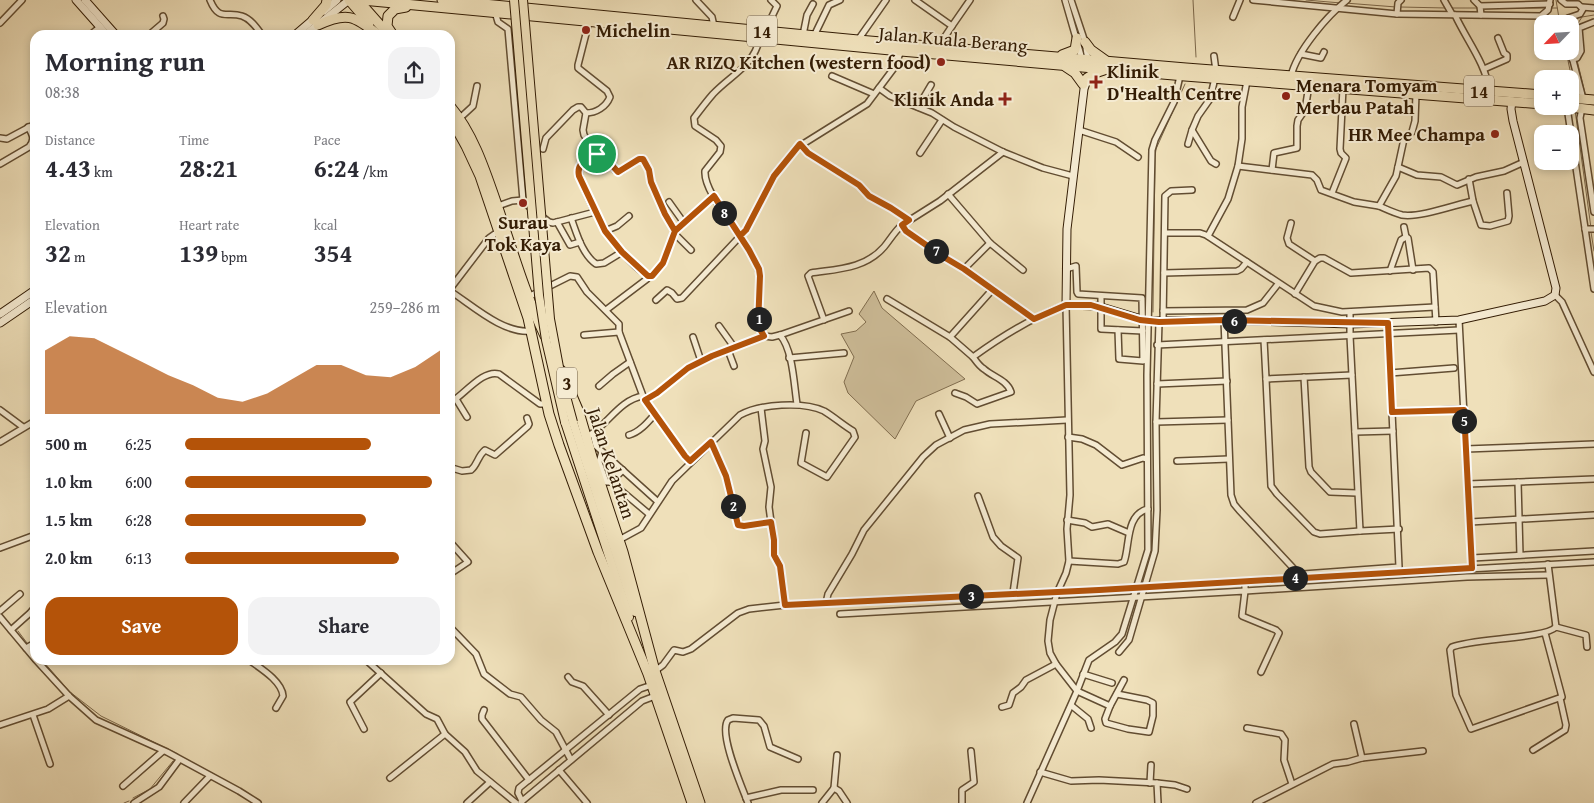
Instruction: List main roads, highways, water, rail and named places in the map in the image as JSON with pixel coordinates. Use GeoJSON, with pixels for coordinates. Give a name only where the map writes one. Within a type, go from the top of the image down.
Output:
{"type":"FeatureCollection","features":[{"type":"Feature","properties":{"kind":"highway"},"geometry":{"type":"LineString","coordinates":[[327,0],[326,5],[315,22],[335,18],[350,18],[362,22],[372,30]]}},
{"type":"Feature","properties":{"kind":"highway"},"geometry":{"type":"LineString","coordinates":[[349,0],[374,30]]}},
{"type":"Feature","properties":{"kind":"highway"},"geometry":{"type":"LineString","coordinates":[[360,0],[387,30]]}},
{"type":"Feature","properties":{"kind":"highway","name":"Jalan Kuala Berang"},"geometry":{"type":"LineString","coordinates":[[360,0],[669,30],[717,29]]}},
{"type":"Feature","properties":{"kind":"highway","name":"Jalan Kuala Berang"},"geometry":{"type":"LineString","coordinates":[[442,0],[641,18],[900,52],[1058,60]]}},
{"type":"Feature","properties":{"kind":"highway"},"geometry":{"type":"LineString","coordinates":[[389,30],[387,20],[391,11],[402,7],[426,6]]}},
{"type":"Feature","properties":{"kind":"highway"},"geometry":{"type":"LineString","coordinates":[[641,18],[664,24],[669,30]]}},
{"type":"Feature","properties":{"kind":"highway","name":"Jalan Kuala Berang"},"geometry":{"type":"LineString","coordinates":[[762,35],[803,35],[938,47],[1086,63],[1180,76],[1215,74],[1247,81],[1309,86],[1418,92],[1490,92],[1534,95]]}},
{"type":"Feature","properties":{"kind":"highway"},"geometry":{"type":"LineString","coordinates":[[1081,40],[1109,66],[1085,84],[1076,73],[1058,60],[1075,50],[1081,40]]}},
{"type":"Feature","properties":{"kind":"highway","name":"Jalan Kuala Berang"},"geometry":{"type":"LineString","coordinates":[[1109,66],[1215,74],[1291,76],[1418,92],[1534,103]]}},
{"type":"Feature","properties":{"kind":"highway"},"geometry":{"type":"LineString","coordinates":[[1579,103],[1594,100]]}},
{"type":"Feature","properties":{"kind":"highway"},"geometry":{"type":"LineString","coordinates":[[1579,106],[1594,110]]}},
{"type":"Feature","properties":{"kind":"highway","name":"Jalan Kelantan"},"geometry":{"type":"LineString","coordinates":[[456,125],[483,165],[528,297],[569,387],[587,436],[612,544],[651,672],[652,686],[692,803]]}},
{"type":"Feature","properties":{"kind":"highway","name":"Jalan Kelantan"},"geometry":{"type":"LineString","coordinates":[[456,125],[480,176],[532,331],[552,424],[567,467],[598,552],[651,672],[700,803]]}},
{"type":"Feature","properties":{"kind":"highway"},"geometry":{"type":"LineString","coordinates":[[567,467],[555,425],[557,415],[565,411],[572,413],[587,436]]}},
{"type":"Feature","properties":{"kind":"main road","name":"3"},"geometry":{"type":"LineString","coordinates":[[514,0],[540,303],[546,340],[569,422],[612,544]]}},
{"type":"Feature","properties":{"kind":"main road","name":"3"},"geometry":{"type":"LineString","coordinates":[[523,0],[549,310],[569,422]]}},
{"type":"Feature","properties":{"kind":"main road","name":"Jalan Kelantan"},"geometry":{"type":"LineString","coordinates":[[612,544],[651,672]]}},
{"type":"Feature","properties":{"kind":"waterway"},"geometry":{"type":"LineString","coordinates":[[1193,0],[1196,57]]}},
{"type":"Feature","properties":{"kind":"waterway"},"geometry":{"type":"LineString","coordinates":[[1306,0],[1341,3]]}},
{"type":"Feature","properties":{"kind":"waterway"},"geometry":{"type":"LineString","coordinates":[[1556,0],[1558,15]]}},
{"type":"Feature","properties":{"kind":"waterway"},"geometry":{"type":"LineString","coordinates":[[1345,3],[1396,7]]}},
{"type":"Feature","properties":{"kind":"waterway"},"geometry":{"type":"LineString","coordinates":[[1400,7],[1446,8]]}},
{"type":"Feature","properties":{"kind":"waterway"},"geometry":{"type":"LineString","coordinates":[[1450,8],[1479,8]]}},
{"type":"Feature","properties":{"kind":"waterway"},"geometry":{"type":"LineString","coordinates":[[1495,8],[1546,8]]}},
{"type":"Feature","properties":{"kind":"waterway"},"geometry":{"type":"LineString","coordinates":[[1550,8],[1557,8]]}},
{"type":"Feature","properties":{"kind":"waterway"},"geometry":{"type":"LineString","coordinates":[[1579,22],[1582,17],[1594,15]]}},
{"type":"Feature","properties":{"kind":"waterway"},"geometry":{"type":"LineString","coordinates":[[1568,60],[1570,70]]}},
{"type":"Feature","properties":{"kind":"waterway"},"geometry":{"type":"LineString","coordinates":[[1577,60],[1585,93]]}},
{"type":"Feature","properties":{"kind":"waterway"},"geometry":{"type":"LineString","coordinates":[[1153,312],[1156,149],[1185,84]]}},
{"type":"Feature","properties":{"kind":"waterway"},"geometry":{"type":"LineString","coordinates":[[1576,115],[1591,228]]}},
{"type":"Feature","properties":{"kind":"waterway"},"geometry":{"type":"LineString","coordinates":[[1591,232],[1594,251]]}},
{"type":"Feature","properties":{"kind":"waterway"},"geometry":{"type":"LineString","coordinates":[[18,631],[27,643]]}},
{"type":"Feature","properties":{"kind":"waterway"},"geometry":{"type":"LineString","coordinates":[[46,665],[70,692],[101,716],[178,754]]}},
{"type":"Feature","properties":{"kind":"waterway"},"geometry":{"type":"LineString","coordinates":[[133,798],[150,789],[173,761]]}},
{"type":"Feature","properties":{"kind":"waterway"},"geometry":{"type":"LineString","coordinates":[[124,803],[129,801]]}},
{"type":"Feature","properties":{"kind":"place","name":"Michelin"},"geometry":{"type":"Point","coordinates":[586,30]}},
{"type":"Feature","properties":{"kind":"place","name":"AR RIZQ Kitchen (western food)"},"geometry":{"type":"Point","coordinates":[941,62]}},
{"type":"Feature","properties":{"kind":"place","name":"Klinik D'Health Centre"},"geometry":{"type":"Point","coordinates":[1096,82]}},
{"type":"Feature","properties":{"kind":"place","name":"Menara Tomyam Merbau Patah"},"geometry":{"type":"Point","coordinates":[1286,96]}},
{"type":"Feature","properties":{"kind":"place","name":"Klinik Anda"},"geometry":{"type":"Point","coordinates":[1005,99]}},
{"type":"Feature","properties":{"kind":"place","name":"HR Mee Champa"},"geometry":{"type":"Point","coordinates":[1495,134]}},
{"type":"Feature","properties":{"kind":"place","name":"Surau Tok Kaya"},"geometry":{"type":"Point","coordinates":[523,203]}}]}
